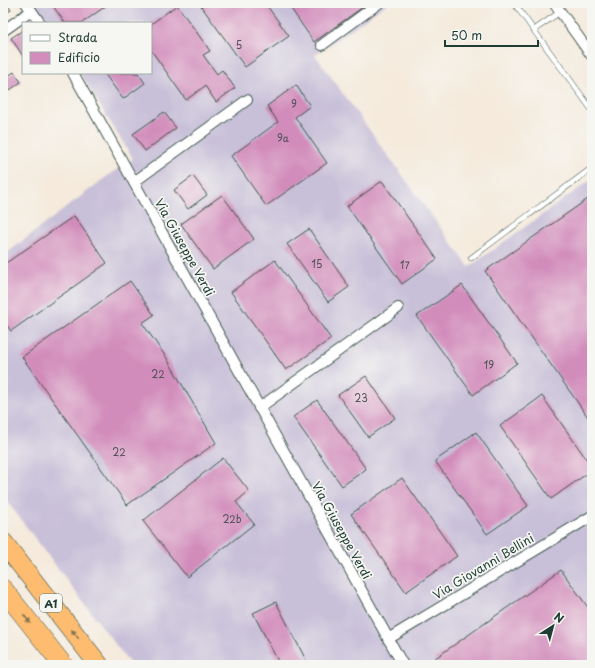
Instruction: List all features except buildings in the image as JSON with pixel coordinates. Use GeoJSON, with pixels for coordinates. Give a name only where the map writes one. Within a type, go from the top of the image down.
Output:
{"type":"FeatureCollection","features":[{"type":"Feature","properties":{"kind":"highway","name":"A1"},"geometry":{"type":"LineString","coordinates":[[3,542],[99,665]]}},
{"type":"Feature","properties":{"kind":"highway","name":"A1"},"geometry":{"type":"LineString","coordinates":[[3,589],[63,665]]}},
{"type":"Feature","properties":{"kind":"street"},"geometry":{"type":"LineString","coordinates":[[322,45],[379,3]]}},
{"type":"Feature","properties":{"kind":"street"},"geometry":{"type":"LineString","coordinates":[[554,3],[592,56]]}},
{"type":"Feature","properties":{"kind":"street"},"geometry":{"type":"LineString","coordinates":[[3,30],[29,7],[39,22]]}},
{"type":"Feature","properties":{"kind":"street","name":"Via Giuseppe Verdi"},"geometry":{"type":"LineString","coordinates":[[74,74],[403,665]]}},
{"type":"Feature","properties":{"kind":"street"},"geometry":{"type":"LineString","coordinates":[[134,182],[247,100]]}},
{"type":"Feature","properties":{"kind":"street"},"geometry":{"type":"LineString","coordinates":[[259,408],[398,308]]}},
{"type":"Feature","properties":{"kind":"street","name":"Via Giovanni Bellini"},"geometry":{"type":"LineString","coordinates":[[388,639],[592,516]]}},
{"type":"Feature","properties":{"kind":"lane"},"geometry":{"type":"LineString","coordinates":[[514,3],[592,110]]}},
{"type":"Feature","properties":{"kind":"lane"},"geometry":{"type":"LineString","coordinates":[[534,30],[560,12]]}},
{"type":"Feature","properties":{"kind":"lane"},"geometry":{"type":"LineString","coordinates":[[471,258],[592,168]]}},
{"type":"Feature","properties":{"kind":"shaded area"},"geometry":{"type":"Polygon","coordinates":[[[34,3],[388,3],[315,55],[469,267],[592,179],[592,665],[131,665],[3,496],[3,256],[110,174],[133,159],[81,74],[152,74],[152,22],[48,22],[34,3]]]}}]}
